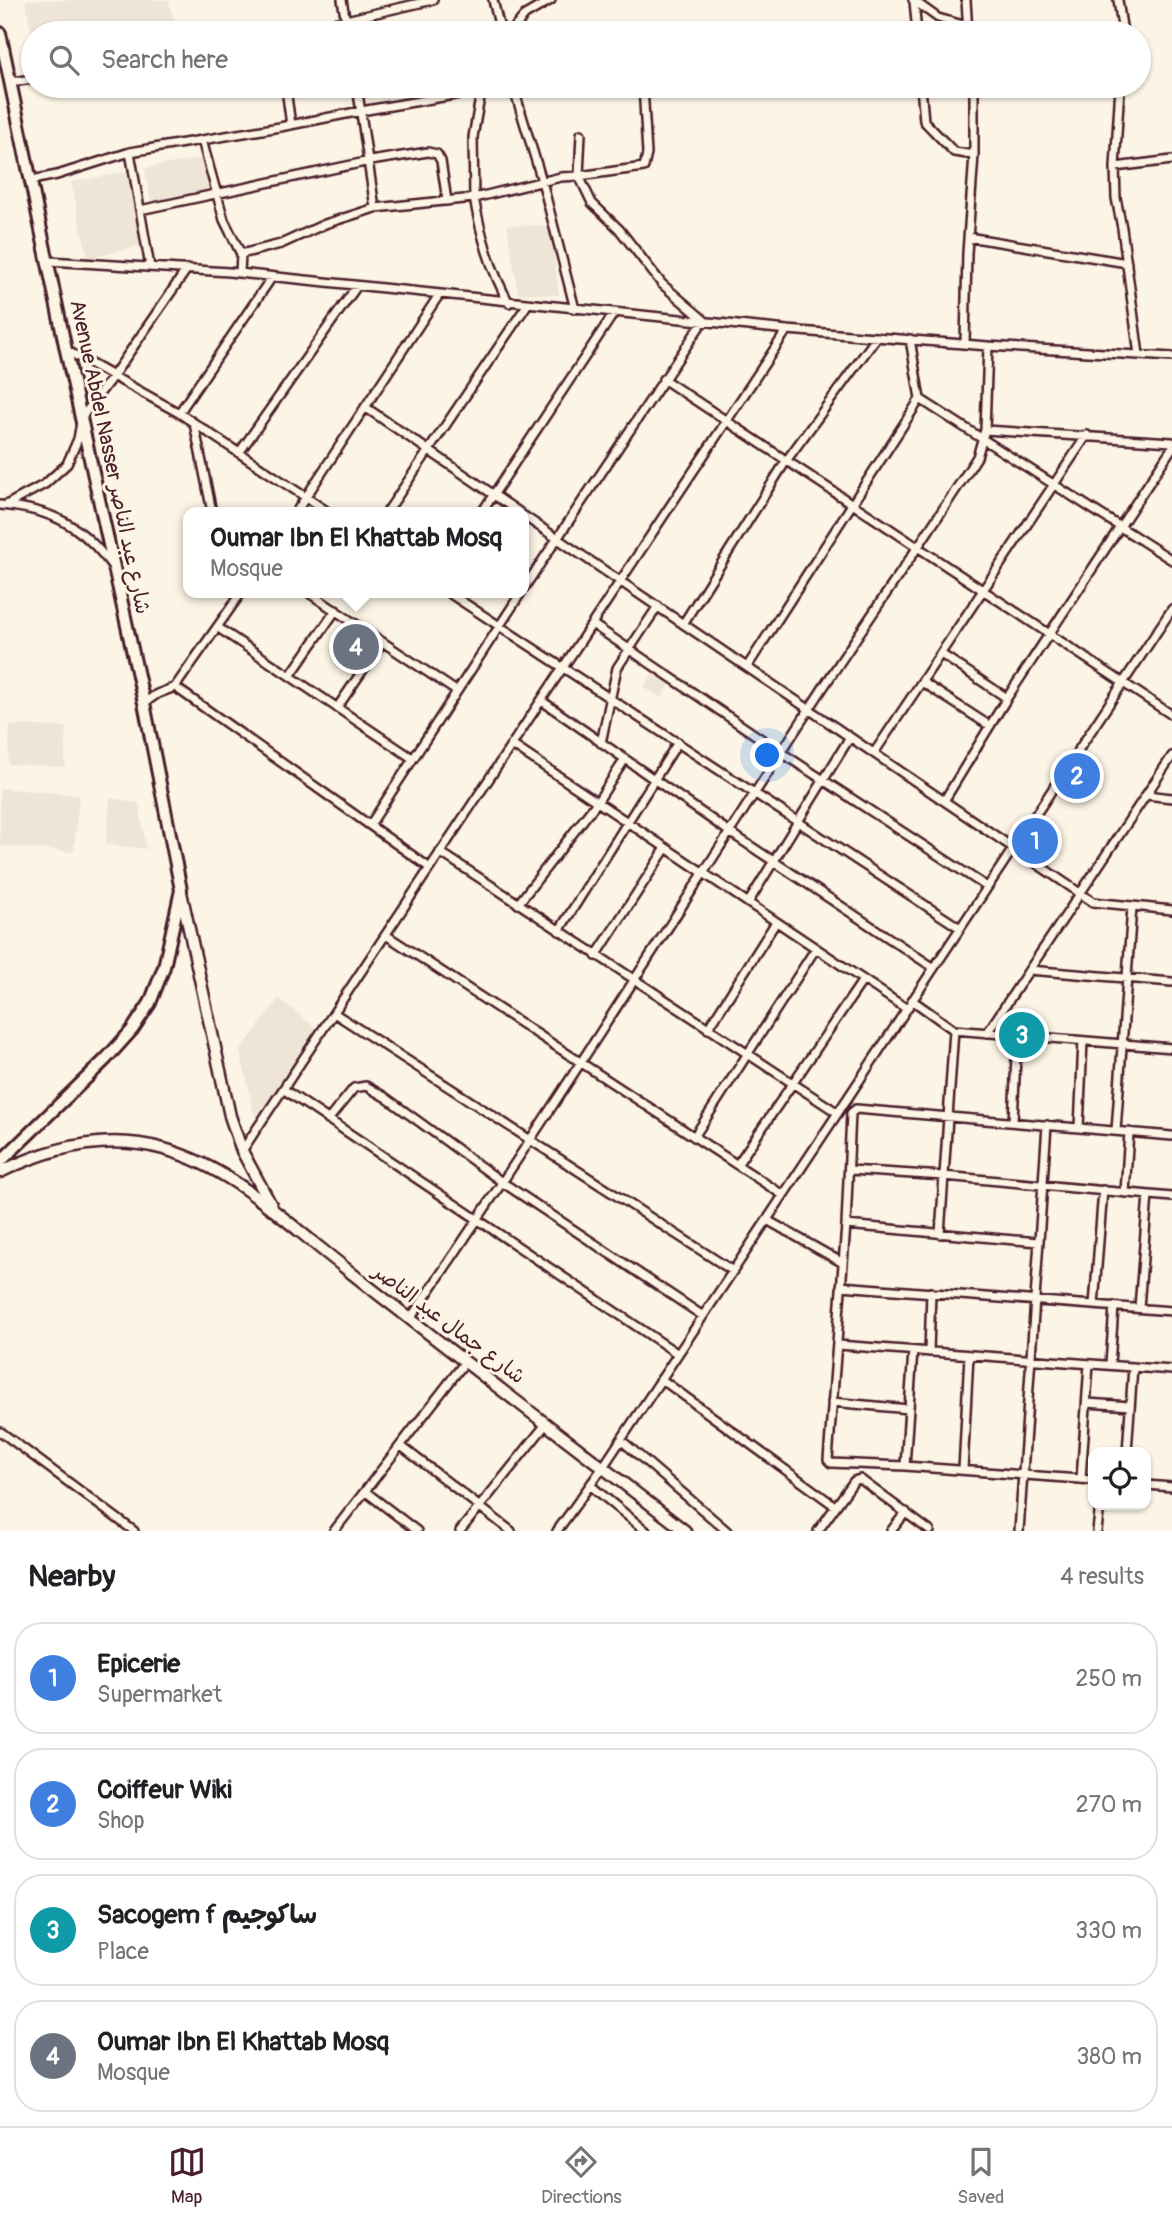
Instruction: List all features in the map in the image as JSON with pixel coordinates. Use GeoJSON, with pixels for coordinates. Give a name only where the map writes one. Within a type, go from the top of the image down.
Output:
{"type":"FeatureCollection","features":[{"type":"Feature","properties":{"kind":"main road","name":"Avenue Abdel Nasser شارع عبد الناصر"},"geometry":{"type":"LineString","coordinates":[[0,33],[144,703],[181,890]]}},
{"type":"Feature","properties":{"kind":"main road","name":"شارع جمال عبد الناصر"},"geometry":{"type":"LineString","coordinates":[[181,890],[225,1095],[242,1151],[273,1209]]}},
{"type":"Feature","properties":{"kind":"main road"},"geometry":{"type":"LineString","coordinates":[[0,1162],[106,1059],[132,1030],[150,1003],[164,967],[181,890]]}},
{"type":"Feature","properties":{"kind":"main road","name":"شارع جمال عبد الناصر"},"geometry":{"type":"LineString","coordinates":[[0,1172],[24,1160],[70,1147],[100,1143],[145,1144],[186,1156],[209,1167],[273,1209],[465,1362],[548,1423],[685,1531]]}},
{"type":"Feature","properties":{"kind":"street"},"geometry":{"type":"LineString","coordinates":[[342,0],[346,19]]}},
{"type":"Feature","properties":{"kind":"street"},"geometry":{"type":"LineString","coordinates":[[338,21],[433,0]]}},
{"type":"Feature","properties":{"kind":"street"},"geometry":{"type":"LineString","coordinates":[[493,0],[498,21]]}},
{"type":"Feature","properties":{"kind":"street"},"geometry":{"type":"LineString","coordinates":[[521,21],[551,0]]}},
{"type":"Feature","properties":{"kind":"street"},"geometry":{"type":"LineString","coordinates":[[914,0],[945,21]]}},
{"type":"Feature","properties":{"kind":"street"},"geometry":{"type":"LineString","coordinates":[[914,0],[916,21]]}},
{"type":"Feature","properties":{"kind":"street"},"geometry":{"type":"LineString","coordinates":[[966,0],[967,21]]}},
{"type":"Feature","properties":{"kind":"street"},"geometry":{"type":"LineString","coordinates":[[1118,0],[1121,21]]}},
{"type":"Feature","properties":{"kind":"street"},"geometry":{"type":"LineString","coordinates":[[11,82],[21,81]]}},
{"type":"Feature","properties":{"kind":"street"},"geometry":{"type":"LineString","coordinates":[[287,98],[291,125]]}},
{"type":"Feature","properties":{"kind":"street"},"geometry":{"type":"LineString","coordinates":[[359,98],[375,208]]}},
{"type":"Feature","properties":{"kind":"street"},"geometry":{"type":"LineString","coordinates":[[32,180],[130,152],[443,98]]}},
{"type":"Feature","properties":{"kind":"street"},"geometry":{"type":"LineString","coordinates":[[480,98],[473,137],[474,198],[483,241],[509,303]]}},
{"type":"Feature","properties":{"kind":"street"},"geometry":{"type":"LineString","coordinates":[[517,98],[542,181],[575,309]]}},
{"type":"Feature","properties":{"kind":"street"},"geometry":{"type":"LineString","coordinates":[[241,254],[281,244],[325,223],[375,208],[474,198],[542,181],[644,167],[647,154],[644,98]]}},
{"type":"Feature","properties":{"kind":"street"},"geometry":{"type":"LineString","coordinates":[[922,98],[924,121],[954,152],[974,155]]}},
{"type":"Feature","properties":{"kind":"street"},"geometry":{"type":"LineString","coordinates":[[965,344],[974,98]]}},
{"type":"Feature","properties":{"kind":"street"},"geometry":{"type":"LineString","coordinates":[[1119,98],[1116,198],[1139,355]]}},
{"type":"Feature","properties":{"kind":"street"},"geometry":{"type":"LineString","coordinates":[[581,134],[579,176],[592,203],[619,229],[675,298],[704,320]]}},
{"type":"Feature","properties":{"kind":"street"},"geometry":{"type":"LineString","coordinates":[[202,140],[224,220],[241,254],[240,273]]}},
{"type":"Feature","properties":{"kind":"street"},"geometry":{"type":"LineString","coordinates":[[130,152],[150,267]]}},
{"type":"Feature","properties":{"kind":"street"},"geometry":{"type":"LineString","coordinates":[[140,210],[406,154],[437,154],[441,161],[447,201]]}},
{"type":"Feature","properties":{"kind":"street"},"geometry":{"type":"LineString","coordinates":[[1115,167],[1172,160]]}},
{"type":"Feature","properties":{"kind":"street"},"geometry":{"type":"LineString","coordinates":[[968,237],[1127,263]]}},
{"type":"Feature","properties":{"kind":"street"},"geometry":{"type":"LineString","coordinates":[[48,261],[240,273],[787,330],[1172,357]]}},
{"type":"Feature","properties":{"kind":"street"},"geometry":{"type":"LineString","coordinates":[[3,505],[45,484],[67,464],[78,439],[82,417],[187,269]]}},
{"type":"Feature","properties":{"kind":"street"},"geometry":{"type":"LineString","coordinates":[[179,412],[272,277]]}},
{"type":"Feature","properties":{"kind":"street"},"geometry":{"type":"LineString","coordinates":[[239,453],[357,286]]}},
{"type":"Feature","properties":{"kind":"street"},"geometry":{"type":"LineString","coordinates":[[299,507],[439,295]]}},
{"type":"Feature","properties":{"kind":"street"},"geometry":{"type":"LineString","coordinates":[[390,507],[527,304]]}},
{"type":"Feature","properties":{"kind":"street"},"geometry":{"type":"LineString","coordinates":[[485,507],[614,313]]}},
{"type":"Feature","properties":{"kind":"street"},"geometry":{"type":"LineString","coordinates":[[529,580],[704,320]]}},
{"type":"Feature","properties":{"kind":"street"},"geometry":{"type":"LineString","coordinates":[[242,1151],[787,330]]}},
{"type":"Feature","properties":{"kind":"street"},"geometry":{"type":"LineString","coordinates":[[683,624],[786,461],[877,337]]}},
{"type":"Feature","properties":{"kind":"street"},"geometry":{"type":"LineString","coordinates":[[747,667],[920,399],[911,339]]}},
{"type":"Feature","properties":{"kind":"street"},"geometry":{"type":"LineString","coordinates":[[410,1319],[477,1221],[977,457],[984,434],[988,346]]}},
{"type":"Feature","properties":{"kind":"street"},"geometry":{"type":"LineString","coordinates":[[66,350],[179,412],[321,507]]}},
{"type":"Feature","properties":{"kind":"street"},"geometry":{"type":"LineString","coordinates":[[663,379],[1172,716]]}},
{"type":"Feature","properties":{"kind":"street"},"geometry":{"type":"LineString","coordinates":[[920,399],[984,434],[1055,485],[1172,560]]}},
{"type":"Feature","properties":{"kind":"street"},"geometry":{"type":"LineString","coordinates":[[365,407],[511,507]]}},
{"type":"Feature","properties":{"kind":"street"},"geometry":{"type":"LineString","coordinates":[[194,422],[211,507]]}},
{"type":"Feature","properties":{"kind":"street"},"geometry":{"type":"LineString","coordinates":[[984,434],[1087,435],[1172,442]]}},
{"type":"Feature","properties":{"kind":"street"},"geometry":{"type":"LineString","coordinates":[[874,753],[1087,435]]}},
{"type":"Feature","properties":{"kind":"street"},"geometry":{"type":"LineString","coordinates":[[944,801],[1007,698],[1172,448]]}},
{"type":"Feature","properties":{"kind":"street"},"geometry":{"type":"LineString","coordinates":[[3,505],[46,513],[64,520],[90,539],[116,573]]}},
{"type":"Feature","properties":{"kind":"street"},"geometry":{"type":"LineString","coordinates":[[529,519],[1093,902],[1172,911]]}},
{"type":"Feature","properties":{"kind":"street"},"geometry":{"type":"LineString","coordinates":[[230,598],[232,605]]}},
{"type":"Feature","properties":{"kind":"street"},"geometry":{"type":"LineString","coordinates":[[144,703],[175,687],[237,598]]}},
{"type":"Feature","properties":{"kind":"street"},"geometry":{"type":"LineString","coordinates":[[317,598],[456,691]]}},
{"type":"Feature","properties":{"kind":"street"},"geometry":{"type":"LineString","coordinates":[[457,598],[960,928]]}},
{"type":"Feature","properties":{"kind":"street"},"geometry":{"type":"LineString","coordinates":[[370,825],[518,598]]}},
{"type":"Feature","properties":{"kind":"street"},"geometry":{"type":"LineString","coordinates":[[601,743],[617,668],[657,606]]}},
{"type":"Feature","properties":{"kind":"street"},"geometry":{"type":"LineString","coordinates":[[556,1531],[662,1379],[1172,609]]}},
{"type":"Feature","properties":{"kind":"street"},"geometry":{"type":"LineString","coordinates":[[290,676],[336,610]]}},
{"type":"Feature","properties":{"kind":"street"},"geometry":{"type":"LineString","coordinates":[[592,624],[824,781],[988,887]]}},
{"type":"Feature","properties":{"kind":"street"},"geometry":{"type":"LineString","coordinates":[[217,627],[412,758]]}},
{"type":"Feature","properties":{"kind":"street"},"geometry":{"type":"LineString","coordinates":[[337,708],[382,642]]}},
{"type":"Feature","properties":{"kind":"street"},"geometry":{"type":"LineString","coordinates":[[941,654],[1007,698]]}},
{"type":"Feature","properties":{"kind":"street"},"geometry":{"type":"LineString","coordinates":[[922,682],[990,726]]}},
{"type":"Feature","properties":{"kind":"street"},"geometry":{"type":"LineString","coordinates":[[175,687],[430,868]]}},
{"type":"Feature","properties":{"kind":"street"},"geometry":{"type":"LineString","coordinates":[[542,701],[731,833],[934,968]]}},
{"type":"Feature","properties":{"kind":"street"},"geometry":{"type":"LineString","coordinates":[[748,903],[849,737]]}},
{"type":"Feature","properties":{"kind":"street"},"geometry":{"type":"LineString","coordinates":[[559,931],[678,743]]}},
{"type":"Feature","properties":{"kind":"street"},"geometry":{"type":"LineString","coordinates":[[512,745],[906,1009]]}},
{"type":"Feature","properties":{"kind":"street"},"geometry":{"type":"LineString","coordinates":[[987,1033],[1172,756]]}},
{"type":"Feature","properties":{"kind":"street"},"geometry":{"type":"LineString","coordinates":[[518,904],[598,802],[625,759]]}},
{"type":"Feature","properties":{"kind":"street"},"geometry":{"type":"LineString","coordinates":[[1146,795],[1172,798]]}},
{"type":"Feature","properties":{"kind":"street"},"geometry":{"type":"LineString","coordinates":[[596,956],[666,848]]}},
{"type":"Feature","properties":{"kind":"street"},"geometry":{"type":"LineString","coordinates":[[440,852],[838,1113]]}},
{"type":"Feature","properties":{"kind":"street"},"geometry":{"type":"LineString","coordinates":[[1116,1131],[1132,907]]}},
{"type":"Feature","properties":{"kind":"street"},"geometry":{"type":"LineString","coordinates":[[708,1029],[776,922]]}},
{"type":"Feature","properties":{"kind":"street"},"geometry":{"type":"LineString","coordinates":[[386,935],[783,1195]]}},
{"type":"Feature","properties":{"kind":"street"},"geometry":{"type":"LineString","coordinates":[[694,1137],[816,948]]}},
{"type":"Feature","properties":{"kind":"street"},"geometry":{"type":"LineString","coordinates":[[1029,970],[1172,982]]}},
{"type":"Feature","properties":{"kind":"street"},"geometry":{"type":"LineString","coordinates":[[737,1165],[863,980]]}},
{"type":"Feature","properties":{"kind":"street"},"geometry":{"type":"LineString","coordinates":[[912,1000],[954,1030],[1172,1048]]}},
{"type":"Feature","properties":{"kind":"street"},"geometry":{"type":"LineString","coordinates":[[334,1013],[733,1271]]}},
{"type":"Feature","properties":{"kind":"street"},"geometry":{"type":"LineString","coordinates":[[940,1234],[954,1030]]}},
{"type":"Feature","properties":{"kind":"street"},"geometry":{"type":"LineString","coordinates":[[1013,1122],[1017,1035]]}},
{"type":"Feature","properties":{"kind":"street"},"geometry":{"type":"LineString","coordinates":[[1079,1128],[1083,1041]]}},
{"type":"Feature","properties":{"kind":"street"},"geometry":{"type":"LineString","coordinates":[[328,1120],[354,1088],[366,1086],[502,1182],[703,1316]]}},
{"type":"Feature","properties":{"kind":"street"},"geometry":{"type":"LineString","coordinates":[[283,1089],[678,1354]]}},
{"type":"Feature","properties":{"kind":"street"},"geometry":{"type":"LineString","coordinates":[[1088,1480],[829,1462],[826,1456],[838,1345],[851,1116],[853,1110],[1172,1136]]}},
{"type":"Feature","properties":{"kind":"street"},"geometry":{"type":"LineString","coordinates":[[1018,1531],[1046,1125]]}},
{"type":"Feature","properties":{"kind":"street"},"geometry":{"type":"LineString","coordinates":[[1125,1193],[1129,1132]]}},
{"type":"Feature","properties":{"kind":"street"},"geometry":{"type":"LineString","coordinates":[[850,1170],[1172,1196]]}},
{"type":"Feature","properties":{"kind":"street"},"geometry":{"type":"LineString","coordinates":[[1094,1305],[1103,1190]]}},
{"type":"Feature","properties":{"kind":"street"},"geometry":{"type":"LineString","coordinates":[[1139,1308],[1148,1195]]}},
{"type":"Feature","properties":{"kind":"street"},"geometry":{"type":"LineString","coordinates":[[767,1220],[843,1263]]}},
{"type":"Feature","properties":{"kind":"street"},"geometry":{"type":"LineString","coordinates":[[846,1225],[1038,1242]]}},
{"type":"Feature","properties":{"kind":"street"},"geometry":{"type":"LineString","coordinates":[[841,1286],[1172,1311]]}},
{"type":"Feature","properties":{"kind":"street"},"geometry":{"type":"LineString","coordinates":[[929,1352],[931,1292]]}},
{"type":"Feature","properties":{"kind":"street"},"geometry":{"type":"LineString","coordinates":[[1110,1365],[1114,1306]]}},
{"type":"Feature","properties":{"kind":"street"},"geometry":{"type":"LineString","coordinates":[[838,1345],[1172,1370]]}},
{"type":"Feature","properties":{"kind":"street"},"geometry":{"type":"LineString","coordinates":[[905,1466],[913,1351]]}},
{"type":"Feature","properties":{"kind":"street"},"geometry":{"type":"LineString","coordinates":[[963,1470],[970,1355]]}},
{"type":"Feature","properties":{"kind":"street"},"geometry":{"type":"LineString","coordinates":[[334,1531],[465,1362]]}},
{"type":"Feature","properties":{"kind":"street"},"geometry":{"type":"LineString","coordinates":[[1081,1479],[1090,1364]]}},
{"type":"Feature","properties":{"kind":"street"},"geometry":{"type":"LineString","coordinates":[[1127,1447],[1133,1367]]}},
{"type":"Feature","properties":{"kind":"street"},"geometry":{"type":"LineString","coordinates":[[662,1379],[835,1506]]}},
{"type":"Feature","properties":{"kind":"street"},"geometry":{"type":"LineString","coordinates":[[832,1402],[909,1409]]}},
{"type":"Feature","properties":{"kind":"street"},"geometry":{"type":"LineString","coordinates":[[1087,1403],[1130,1406]]}},
{"type":"Feature","properties":{"kind":"street"},"geometry":{"type":"LineString","coordinates":[[460,1531],[548,1423]]}},
{"type":"Feature","properties":{"kind":"street"},"geometry":{"type":"LineString","coordinates":[[1,1433],[134,1531]]}},
{"type":"Feature","properties":{"kind":"street"},"geometry":{"type":"LineString","coordinates":[[621,1440],[727,1531]]}},
{"type":"Feature","properties":{"kind":"street"},"geometry":{"type":"LineString","coordinates":[[401,1446],[511,1531]]}},
{"type":"Feature","properties":{"kind":"street"},"geometry":{"type":"LineString","coordinates":[[818,1531],[854,1481],[860,1479],[930,1531]]}},
{"type":"Feature","properties":{"kind":"street"},"geometry":{"type":"LineString","coordinates":[[590,1485],[646,1531]]}},
{"type":"Feature","properties":{"kind":"street"},"geometry":{"type":"LineString","coordinates":[[1151,1485],[1172,1487]]}},
{"type":"Feature","properties":{"kind":"street"},"geometry":{"type":"LineString","coordinates":[[366,1492],[418,1531]]}},
{"type":"Feature","properties":{"kind":"street"},"geometry":{"type":"LineString","coordinates":[[1097,1531],[1099,1510]]}},
{"type":"Feature","properties":{"kind":"street"},"geometry":{"type":"LineString","coordinates":[[891,1531],[906,1512]]}},
{"type":"Feature","properties":{"kind":"shaded area"},"geometry":{"type":"Polygon","coordinates":[[[25,0],[169,0],[174,21],[29,21],[25,0]]]}},
{"type":"Feature","properties":{"kind":"shaded area"},"geometry":{"type":"Polygon","coordinates":[[[205,158],[211,190],[151,202],[145,168],[205,158]]]}},
{"type":"Feature","properties":{"kind":"shaded area"},"geometry":{"type":"Polygon","coordinates":[[[126,172],[142,245],[88,259],[71,182],[126,172]]]}},
{"type":"Feature","properties":{"kind":"shaded area"},"geometry":{"type":"Polygon","coordinates":[[[507,225],[550,226],[559,295],[518,293],[507,225]]]}},
{"type":"Feature","properties":{"kind":"shaded area"},"geometry":{"type":"Polygon","coordinates":[[[653,672],[671,684],[661,698],[644,687],[653,672]]]}},
{"type":"Feature","properties":{"kind":"shaded area"},"geometry":{"type":"Polygon","coordinates":[[[10,725],[66,727],[65,767],[8,764],[10,725]]]}},
{"type":"Feature","properties":{"kind":"shaded area"},"geometry":{"type":"Polygon","coordinates":[[[0,788],[79,795],[74,852],[0,846],[0,788]]]}},
{"type":"Feature","properties":{"kind":"shaded area"},"geometry":{"type":"Polygon","coordinates":[[[110,798],[139,803],[146,849],[106,844],[110,798]]]}},
{"type":"Feature","properties":{"kind":"shaded area"},"geometry":{"type":"Polygon","coordinates":[[[279,998],[320,1032],[255,1118],[240,1051],[279,998]]]}},
{"type":"Feature","properties":{"kind":"place","name":"Oumar Ibn El Khattab Mosq"},"geometry":{"type":"Point","coordinates":[356,647]}},
{"type":"Feature","properties":{"kind":"place","name":"Coiffeur Wiki"},"geometry":{"type":"Point","coordinates":[1077,776]}},
{"type":"Feature","properties":{"kind":"place","name":"Epicerie"},"geometry":{"type":"Point","coordinates":[1035,841]}},
{"type":"Feature","properties":{"kind":"place","name":"Sacogem f ساكوجيم"},"geometry":{"type":"Point","coordinates":[1022,1035]}}]}
